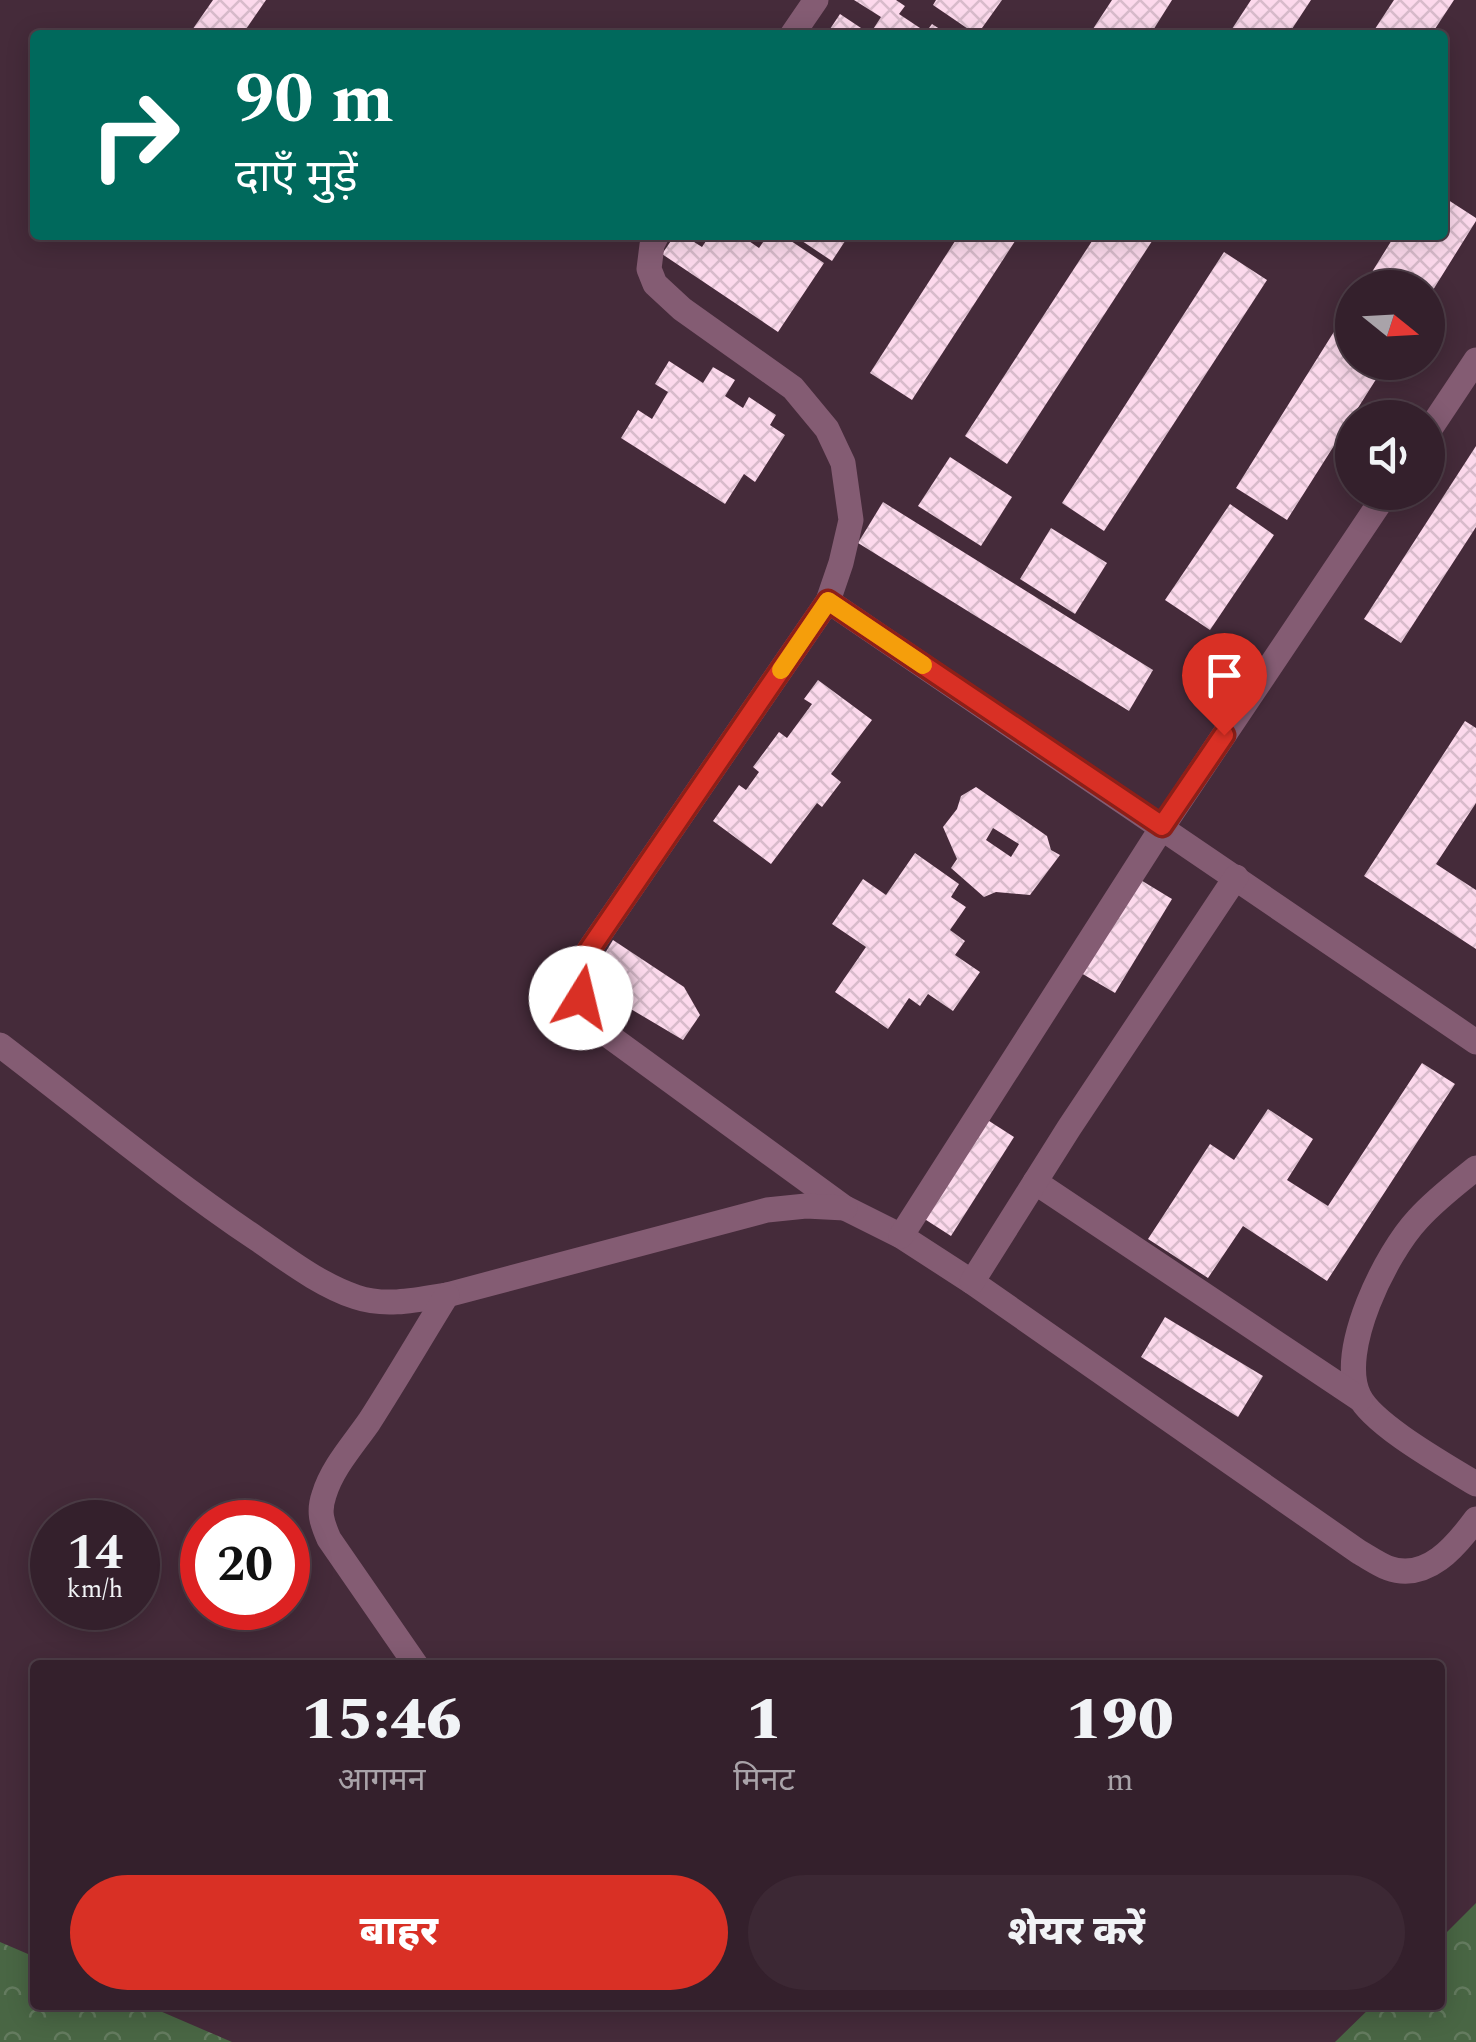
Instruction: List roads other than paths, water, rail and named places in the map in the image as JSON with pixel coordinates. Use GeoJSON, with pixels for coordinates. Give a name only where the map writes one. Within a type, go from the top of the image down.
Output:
{"type":"FeatureCollection","features":[{"type":"Feature","properties":{"kind":"lane"},"geometry":{"type":"LineString","coordinates":[[795,30],[816,0]]}},
{"type":"Feature","properties":{"kind":"lane"},"geometry":{"type":"LineString","coordinates":[[654,240],[649,269],[655,284],[682,310],[793,388],[828,429],[842,463],[850,520],[842,563],[828,601],[589,950],[580,973],[581,998],[590,1018],[609,1036],[844,1208],[901,1236],[972,1282],[1359,1552],[1390,1569],[1411,1571],[1434,1563],[1456,1546],[1476,1519]]}},
{"type":"Feature","properties":{"kind":"lane"},"geometry":{"type":"LineString","coordinates":[[1445,406],[1476,360]]}},
{"type":"Feature","properties":{"kind":"lane"},"geometry":{"type":"LineString","coordinates":[[901,1236],[1162,826],[1375,510]]}},
{"type":"Feature","properties":{"kind":"lane"},"geometry":{"type":"LineString","coordinates":[[828,601],[1476,1042]]}},
{"type":"Feature","properties":{"kind":"lane"},"geometry":{"type":"LineString","coordinates":[[972,1282],[1236,877]]}},
{"type":"Feature","properties":{"kind":"lane"},"geometry":{"type":"LineString","coordinates":[[0,1045],[226,1218],[318,1279],[356,1297],[382,1303],[446,1295],[767,1210],[844,1208]]}},
{"type":"Feature","properties":{"kind":"lane"},"geometry":{"type":"LineString","coordinates":[[1360,1399],[1354,1382],[1354,1353],[1372,1294],[1389,1260],[1415,1222],[1476,1168]]}},
{"type":"Feature","properties":{"kind":"lane"},"geometry":{"type":"LineString","coordinates":[[1034,1182],[1360,1399],[1415,1446],[1476,1484]]}},
{"type":"Feature","properties":{"kind":"lane"},"geometry":{"type":"LineString","coordinates":[[413,1660],[330,1539],[321,1522],[320,1508],[334,1472],[446,1295]]}}]}
